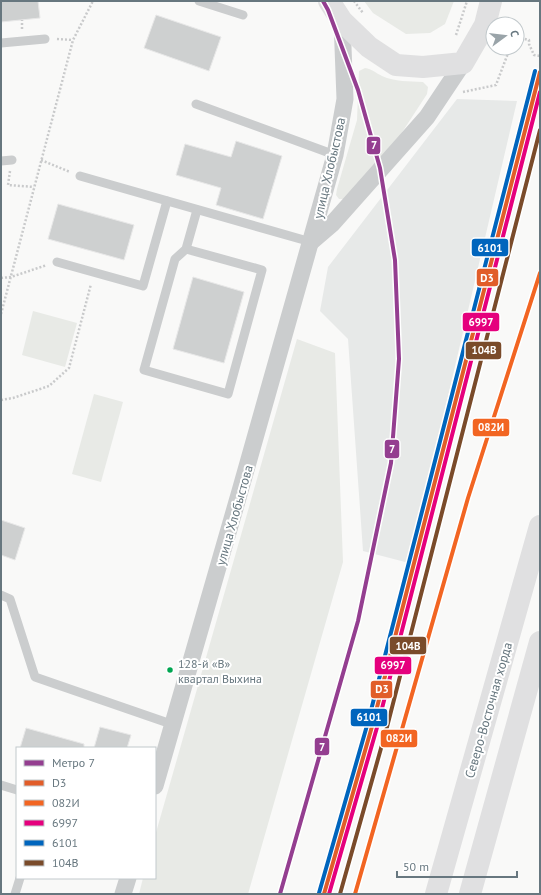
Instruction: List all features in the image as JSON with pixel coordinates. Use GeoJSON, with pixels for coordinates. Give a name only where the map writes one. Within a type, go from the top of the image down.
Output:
{"type":"FeatureCollection","features":[{"type":"Feature","properties":{"kind":"main road"},"geometry":{"type":"LineString","coordinates":[[329,1],[342,21],[369,47],[396,65],[423,67],[463,63],[485,25],[491,1]]}},
{"type":"Feature","properties":{"kind":"main road","name":"Северо-Восточная хорда"},"geometry":{"type":"LineString","coordinates":[[436,894],[540,526]]}},
{"type":"Feature","properties":{"kind":"main road"},"geometry":{"type":"LineString","coordinates":[[470,894],[540,642]]}},
{"type":"Feature","properties":{"kind":"street","name":"улица Хлобыстова"},"geometry":{"type":"LineString","coordinates":[[156,783],[174,725],[335,155],[344,98],[342,21]]}},
{"type":"Feature","properties":{"kind":"street","name":"улица Хлобыстова"},"geometry":{"type":"LineString","coordinates":[[311,242],[332,224],[427,117],[463,63]]}},
{"type":"Feature","properties":{"kind":"street"},"geometry":{"type":"LineString","coordinates":[[123,894],[128,879]]}},
{"type":"Feature","properties":{"kind":"lane"},"geometry":{"type":"LineString","coordinates":[[199,1],[243,15]]}},
{"type":"Feature","properties":{"kind":"lane"},"geometry":{"type":"LineString","coordinates":[[1,43],[45,39]]}},
{"type":"Feature","properties":{"kind":"lane"},"geometry":{"type":"LineString","coordinates":[[196,104],[335,155]]}},
{"type":"Feature","properties":{"kind":"lane"},"geometry":{"type":"LineString","coordinates":[[1,161],[12,160]]}},
{"type":"Feature","properties":{"kind":"lane"},"geometry":{"type":"LineString","coordinates":[[80,176],[311,242]]}},
{"type":"Feature","properties":{"kind":"lane"},"geometry":{"type":"LineString","coordinates":[[56,262],[144,286],[167,201]]}},
{"type":"Feature","properties":{"kind":"lane"},"geometry":{"type":"LineString","coordinates":[[186,249],[262,270],[228,394],[144,370],[175,259],[186,249],[197,210]]}},
{"type":"Feature","properties":{"kind":"lane"},"geometry":{"type":"LineString","coordinates":[[1,595],[10,599],[35,677],[174,725]]}},
{"type":"Feature","properties":{"kind":"lane"},"geometry":{"type":"LineString","coordinates":[[1,785],[16,790]]}},
{"type":"Feature","properties":{"kind":"lane"},"geometry":{"type":"LineString","coordinates":[[15,894],[20,879]]}},
{"type":"Feature","properties":{"kind":"path"},"geometry":{"type":"LineString","coordinates":[[1,314],[72,40],[93,1]]}},
{"type":"Feature","properties":{"kind":"path"},"geometry":{"type":"LineString","coordinates":[[354,1],[367,19]]}},
{"type":"Feature","properties":{"kind":"path"},"geometry":{"type":"LineString","coordinates":[[456,38],[466,1]]}},
{"type":"Feature","properties":{"kind":"path"},"geometry":{"type":"LineString","coordinates":[[525,39],[529,40],[529,44],[534,54],[540,56]]}},
{"type":"Feature","properties":{"kind":"path"},"geometry":{"type":"LineString","coordinates":[[441,97],[496,85],[507,56]]}},
{"type":"Feature","properties":{"kind":"path"},"geometry":{"type":"LineString","coordinates":[[12,160],[8,185],[34,187]]}},
{"type":"Feature","properties":{"kind":"path"},"geometry":{"type":"LineString","coordinates":[[41,160],[80,176]]}},
{"type":"Feature","properties":{"kind":"path"},"geometry":{"type":"LineString","coordinates":[[1,278],[11,277],[56,262]]}},
{"type":"Feature","properties":{"kind":"path"},"geometry":{"type":"LineString","coordinates":[[1,400],[13,398],[49,386],[69,368],[94,272]]}},
{"type":"Feature","properties":{"kind":"shaded area"},"geometry":{"type":"Polygon","coordinates":[[[364,1],[454,1],[445,24],[430,33],[406,34],[373,13],[364,1]]]}},
{"type":"Feature","properties":{"kind":"shaded area"},"geometry":{"type":"Polygon","coordinates":[[[365,68],[392,79],[423,82],[428,87],[427,94],[397,140],[344,199],[339,199],[336,195],[337,189],[357,120],[359,71],[365,68]]]}},
{"type":"Feature","properties":{"kind":"shaded area"},"geometry":{"type":"Polygon","coordinates":[[[457,99],[517,101],[409,563],[363,551],[348,339],[320,311],[328,267],[457,99]]]}},
{"type":"Feature","properties":{"kind":"shaded area"},"geometry":{"type":"Polygon","coordinates":[[[33,311],[77,323],[65,367],[22,355],[33,311]]]}},
{"type":"Feature","properties":{"kind":"shaded area"},"geometry":{"type":"Polygon","coordinates":[[[297,339],[335,353],[343,562],[248,894],[139,894],[143,879],[156,879],[156,832],[297,339]]]}},
{"type":"Feature","properties":{"kind":"shaded area"},"geometry":{"type":"Polygon","coordinates":[[[94,394],[123,402],[101,482],[72,474],[94,394]]]}},
{"type":"Feature","properties":{"kind":"building"},"geometry":{"type":"Polygon","coordinates":[[[1,1],[38,1],[40,18],[1,22],[1,1]]]}},
{"type":"Feature","properties":{"kind":"building"},"geometry":{"type":"Polygon","coordinates":[[[156,15],[221,37],[209,71],[144,48],[156,15]]]}},
{"type":"Feature","properties":{"kind":"building"},"geometry":{"type":"Polygon","coordinates":[[[236,141],[282,156],[263,219],[216,205],[221,188],[176,175],[185,144],[231,157],[236,141]]]}},
{"type":"Feature","properties":{"kind":"building"},"geometry":{"type":"Polygon","coordinates":[[[58,204],[134,225],[124,260],[48,239],[58,204]]]}},
{"type":"Feature","properties":{"kind":"building"},"geometry":{"type":"Polygon","coordinates":[[[193,277],[244,292],[224,363],[173,349],[193,277]]]}},
{"type":"Feature","properties":{"kind":"building"},"geometry":{"type":"Polygon","coordinates":[[[1,520],[25,528],[15,560],[1,555],[1,520]]]}},
{"type":"Feature","properties":{"kind":"building"},"geometry":{"type":"Polygon","coordinates":[[[100,727],[131,735],[127,747],[94,747],[100,727]]]}},
{"type":"Feature","properties":{"kind":"building"},"geometry":{"type":"Polygon","coordinates":[[[26,728],[84,744],[84,747],[20,747],[26,728]]]}},
{"type":"Feature","properties":{"kind":"metro line","name":"7"},"geometry":{"type":"LineString","coordinates":[[280,894],[358,621],[391,463],[399,359],[395,260],[380,168],[358,90],[328,10],[323,1]]}},
{"type":"Feature","properties":{"kind":"transit line","name":"6101"},"geometry":{"type":"LineString","coordinates":[[319,893],[368,722],[535,71]]}},
{"type":"Feature","properties":{"kind":"transit line","name":"D3"},"geometry":{"type":"LineString","coordinates":[[324,894],[373,723],[540,72]]}},
{"type":"Feature","properties":{"kind":"transit line","name":"6997"},"geometry":{"type":"LineString","coordinates":[[329,894],[378,724],[540,92]]}},
{"type":"Feature","properties":{"kind":"transit line","name":"104В"},"geometry":{"type":"LineString","coordinates":[[340,894],[387,727],[540,130]]}},
{"type":"Feature","properties":{"kind":"transit line","name":"082И"},"geometry":{"type":"LineString","coordinates":[[355,894],[468,498],[540,273]]}},
{"type":"Feature","properties":{"kind":"place","name":"128-й «В» квартал Выхина"},"geometry":{"type":"Point","coordinates":[170,670]}}]}
